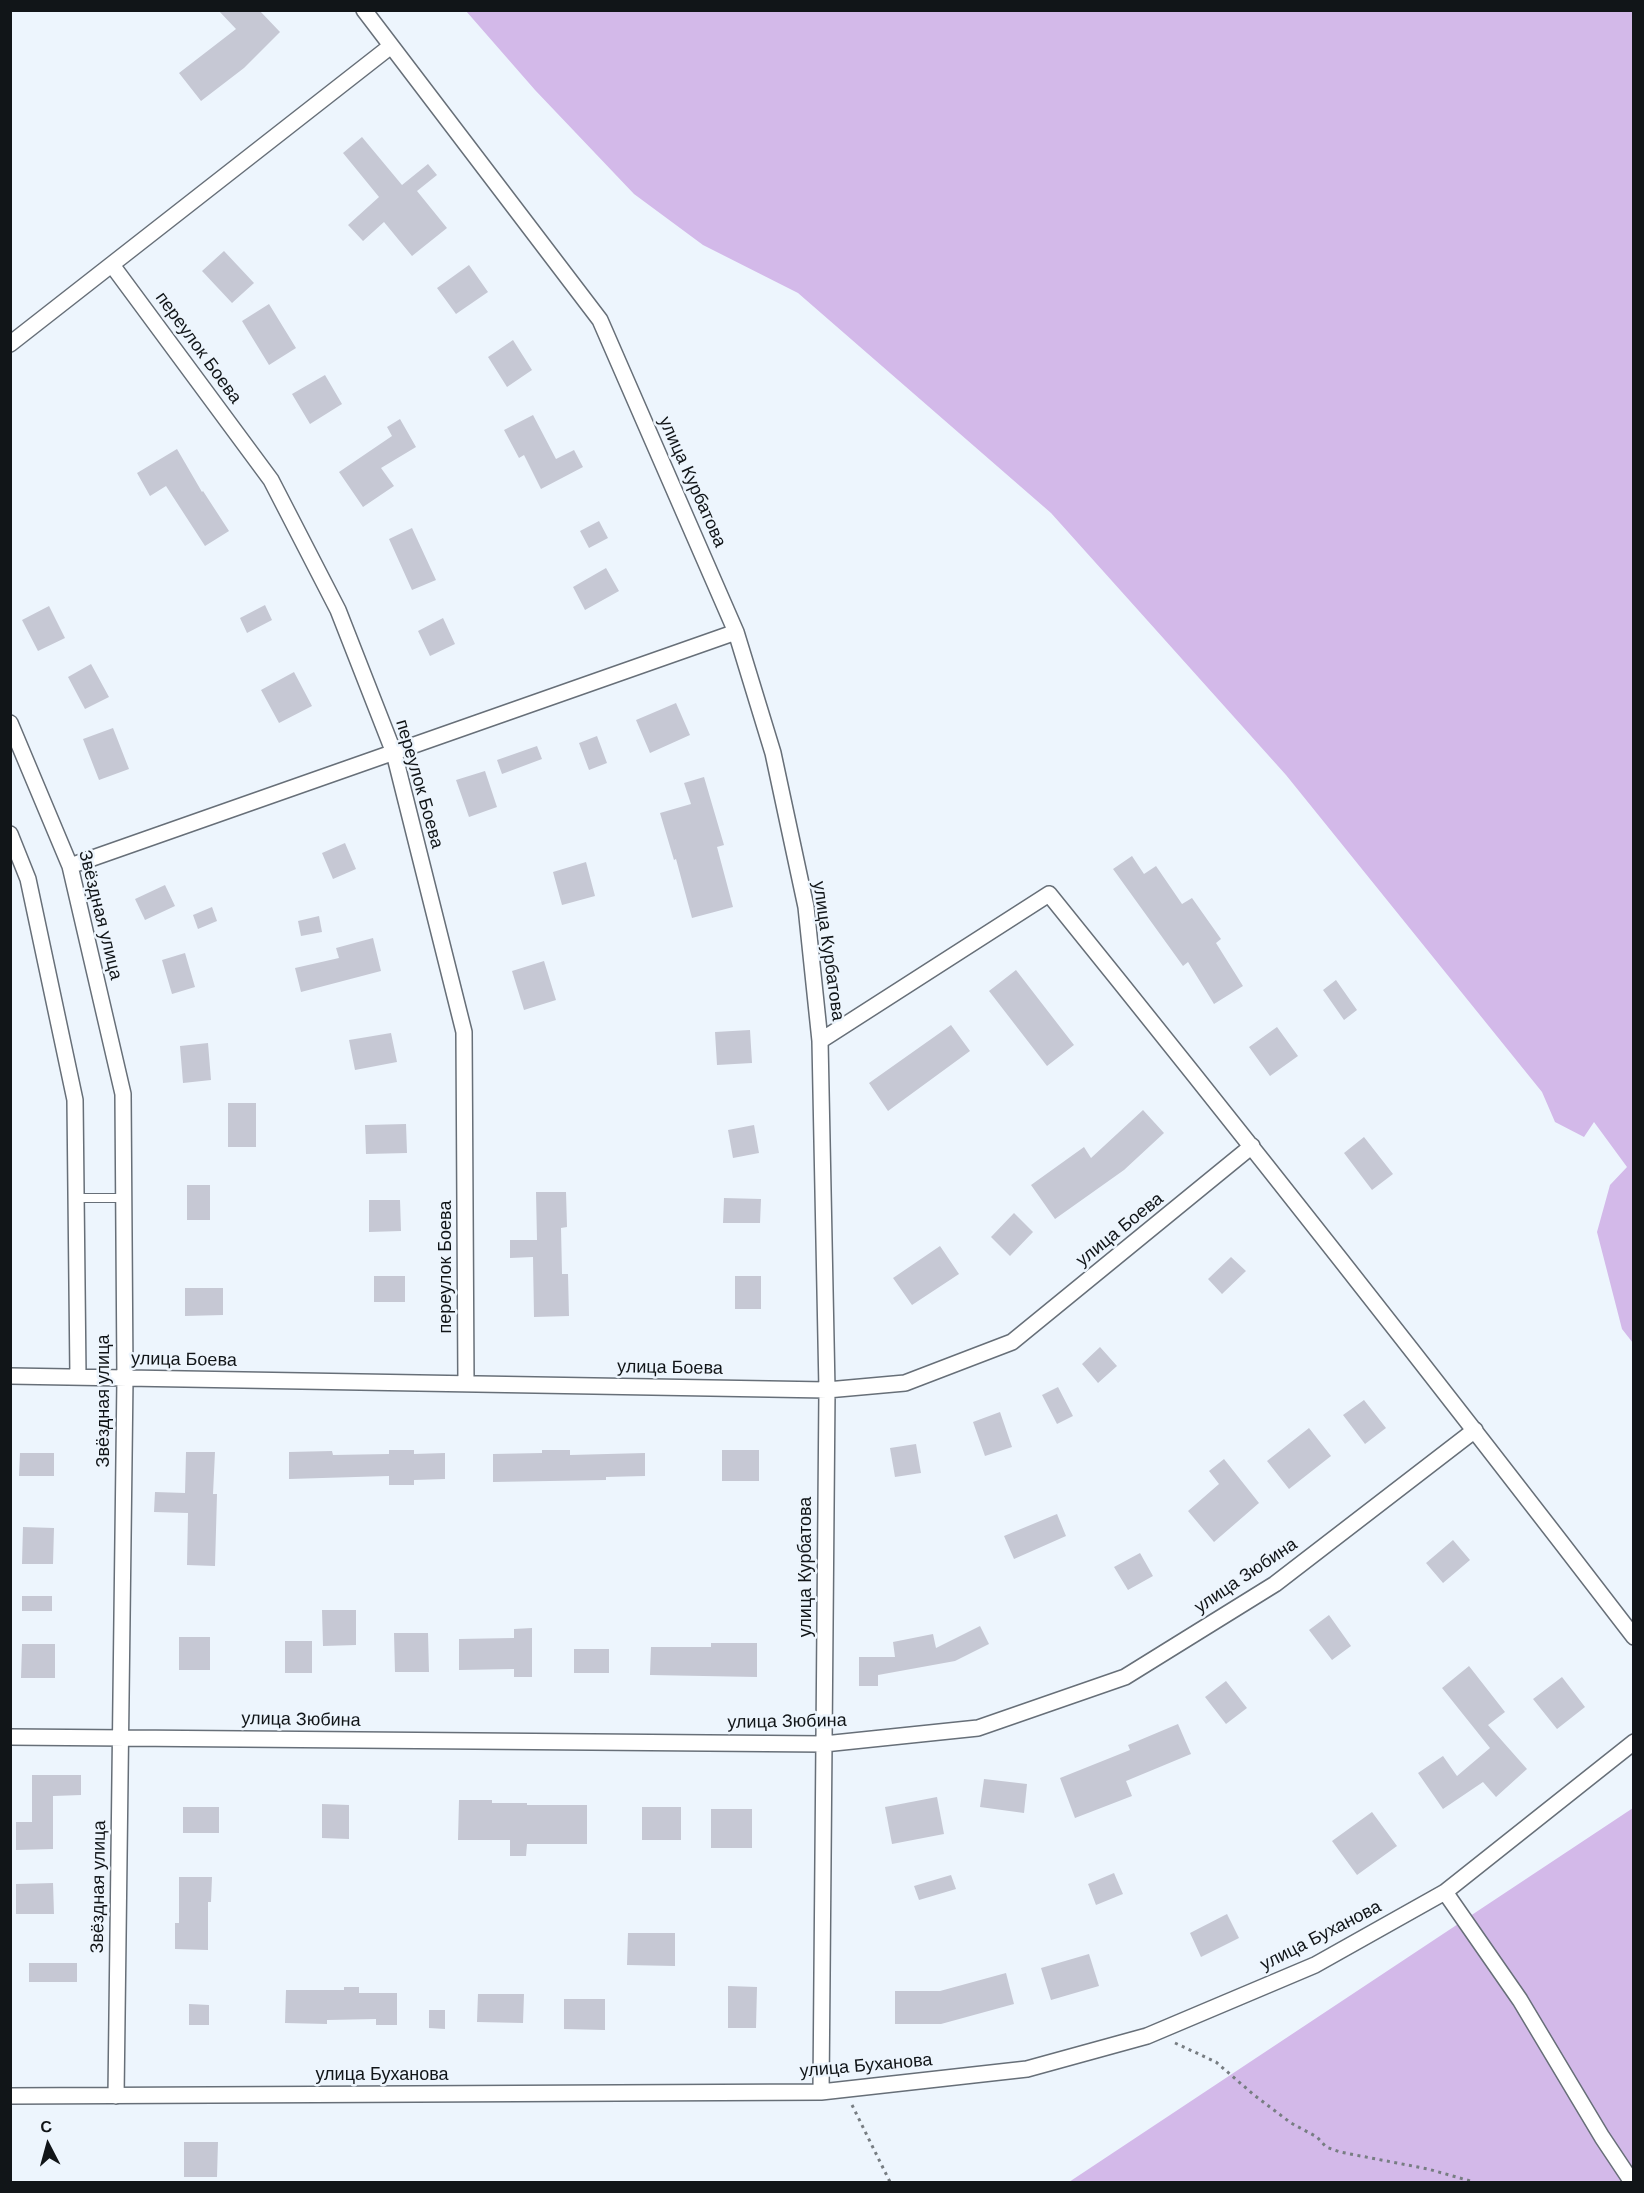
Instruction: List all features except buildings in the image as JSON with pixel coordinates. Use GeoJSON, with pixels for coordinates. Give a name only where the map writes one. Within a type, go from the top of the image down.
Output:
{"type":"FeatureCollection","features":[{"type":"Feature","properties":{"kind":"street","name":"улица Курбатова"},"geometry":{"type":"LineString","coordinates":[[364,10],[600,320],[736,632],[773,753],[806,907],[820,1041],[827,1390],[821,2092]]}},
{"type":"Feature","properties":{"kind":"street"},"geometry":{"type":"LineString","coordinates":[[10,344],[391,46]]}},
{"type":"Feature","properties":{"kind":"street","name":"переулок Боева"},"geometry":{"type":"LineString","coordinates":[[112,265],[271,480],[338,610],[394,753],[464,1032],[466,1384]]}},
{"type":"Feature","properties":{"kind":"street"},"geometry":{"type":"LineString","coordinates":[[70,866],[736,632]]}},
{"type":"Feature","properties":{"kind":"street","name":"Звёздная улица"},"geometry":{"type":"LineString","coordinates":[[10,723],[70,866],[123,1094],[125,1378],[116,2096]]}},
{"type":"Feature","properties":{"kind":"street","name":"Звёздная улица"},"geometry":{"type":"LineString","coordinates":[[10,834],[28,879],[75,1100],[78,1377]]}},
{"type":"Feature","properties":{"kind":"street","name":"улица Курбатова"},"geometry":{"type":"LineString","coordinates":[[820,1041],[1049,894],[1252,1146]]}},
{"type":"Feature","properties":{"kind":"street"},"geometry":{"type":"LineString","coordinates":[[1252,1146],[1634,1637]]}},
{"type":"Feature","properties":{"kind":"street","name":"улица Боева"},"geometry":{"type":"LineString","coordinates":[[10,1376],[827,1390],[905,1383],[1012,1342],[1252,1146]]}},
{"type":"Feature","properties":{"kind":"street","name":"улица Зюбина"},"geometry":{"type":"LineString","coordinates":[[10,1737],[824,1744],[978,1728],[1125,1677],[1275,1584],[1475,1430]]}},
{"type":"Feature","properties":{"kind":"street","name":"улица Буханова"},"geometry":{"type":"LineString","coordinates":[[10,2096],[821,2092],[1027,2069],[1148,2036],[1315,1965],[1445,1892],[1634,1742]]}},
{"type":"Feature","properties":{"kind":"street"},"geometry":{"type":"LineString","coordinates":[[1445,1892],[1520,2000],[1632,2182]]}},
{"type":"Feature","properties":{"kind":"lane"},"geometry":{"type":"LineString","coordinates":[[76,1198],[124,1198]]}},
{"type":"Feature","properties":{"kind":"path"},"geometry":{"type":"LineString","coordinates":[[1148,2036],[1172,2042],[1216,2062],[1254,2095],[1291,2123],[1317,2137],[1326,2147],[1340,2152],[1428,2169],[1474,2182]]}},
{"type":"Feature","properties":{"kind":"path"},"geometry":{"type":"LineString","coordinates":[[844,2090],[890,2182]]}},
{"type":"Feature","properties":{"kind":"shaded area"},"geometry":{"type":"Polygon","coordinates":[[[466,11],[1633,11],[1633,1343],[1622,1329],[1597,1232],[1610,1185],[1627,1167],[1594,1122],[1584,1137],[1555,1122],[1542,1092],[1286,775],[1051,513],[798,293],[703,245],[634,194],[535,90],[466,11]]]}},
{"type":"Feature","properties":{"kind":"shaded area"},"geometry":{"type":"Polygon","coordinates":[[[1633,1808],[1633,2182],[1069,2182],[1633,1808]]]}}]}
